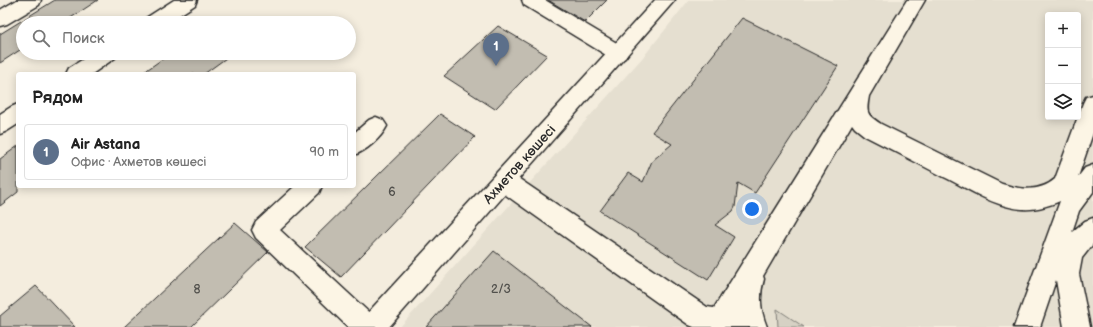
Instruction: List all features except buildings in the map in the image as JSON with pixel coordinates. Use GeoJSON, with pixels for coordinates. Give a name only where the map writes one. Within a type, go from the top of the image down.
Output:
{"type":"FeatureCollection","features":[{"type":"Feature","properties":{"kind":"street"},"geometry":{"type":"LineString","coordinates":[[0,19],[32,0]]}},
{"type":"Feature","properties":{"kind":"street"},"geometry":{"type":"LineString","coordinates":[[164,16],[188,0]]}},
{"type":"Feature","properties":{"kind":"street"},"geometry":{"type":"LineString","coordinates":[[531,0],[618,53]]}},
{"type":"Feature","properties":{"kind":"street","name":"Ахметов көшесі"},"geometry":{"type":"LineString","coordinates":[[372,327],[666,0]]}},
{"type":"Feature","properties":{"kind":"street"},"geometry":{"type":"LineString","coordinates":[[502,184],[698,316],[711,321],[718,321],[725,316],[916,0]]}},
{"type":"Feature","properties":{"kind":"street"},"geometry":{"type":"LineString","coordinates":[[79,72],[97,60]]}},
{"type":"Feature","properties":{"kind":"street"},"geometry":{"type":"LineString","coordinates":[[859,94],[856,106],[857,114],[862,122],[872,130],[982,185],[1008,196],[1026,199],[1048,196],[1057,192],[1064,185],[1093,102]]}},
{"type":"Feature","properties":{"kind":"street"},"geometry":{"type":"LineString","coordinates":[[0,125],[16,114]]}},
{"type":"Feature","properties":{"kind":"street"},"geometry":{"type":"LineString","coordinates":[[356,144],[376,126]]}},
{"type":"Feature","properties":{"kind":"street"},"geometry":{"type":"LineString","coordinates":[[1027,327],[1069,207],[1093,175]]}},
{"type":"Feature","properties":{"kind":"street"},"geometry":{"type":"LineString","coordinates":[[502,184],[696,327]]}},
{"type":"Feature","properties":{"kind":"street"},"geometry":{"type":"LineString","coordinates":[[309,188],[264,230],[366,327]]}},
{"type":"Feature","properties":{"kind":"street"},"geometry":{"type":"LineString","coordinates":[[1077,327],[1066,269],[1068,259],[1077,242],[1093,229]]}},
{"type":"Feature","properties":{"kind":"street"},"geometry":{"type":"LineString","coordinates":[[754,327],[747,304],[748,292],[764,252]]}},
{"type":"Feature","properties":{"kind":"street"},"geometry":{"type":"LineString","coordinates":[[728,327],[729,314],[734,301]]}},
{"type":"Feature","properties":{"kind":"shaded area"},"geometry":{"type":"Polygon","coordinates":[[[689,0],[1093,0],[1093,327],[400,327],[644,56],[689,0]]]}},
{"type":"Feature","properties":{"kind":"shaded area"},"geometry":{"type":"Polygon","coordinates":[[[777,309],[804,327],[778,327],[777,309]]]}},
{"type":"Feature","properties":{"kind":"place","name":"Air Astana"},"geometry":{"type":"Point","coordinates":[496,66]}}]}
